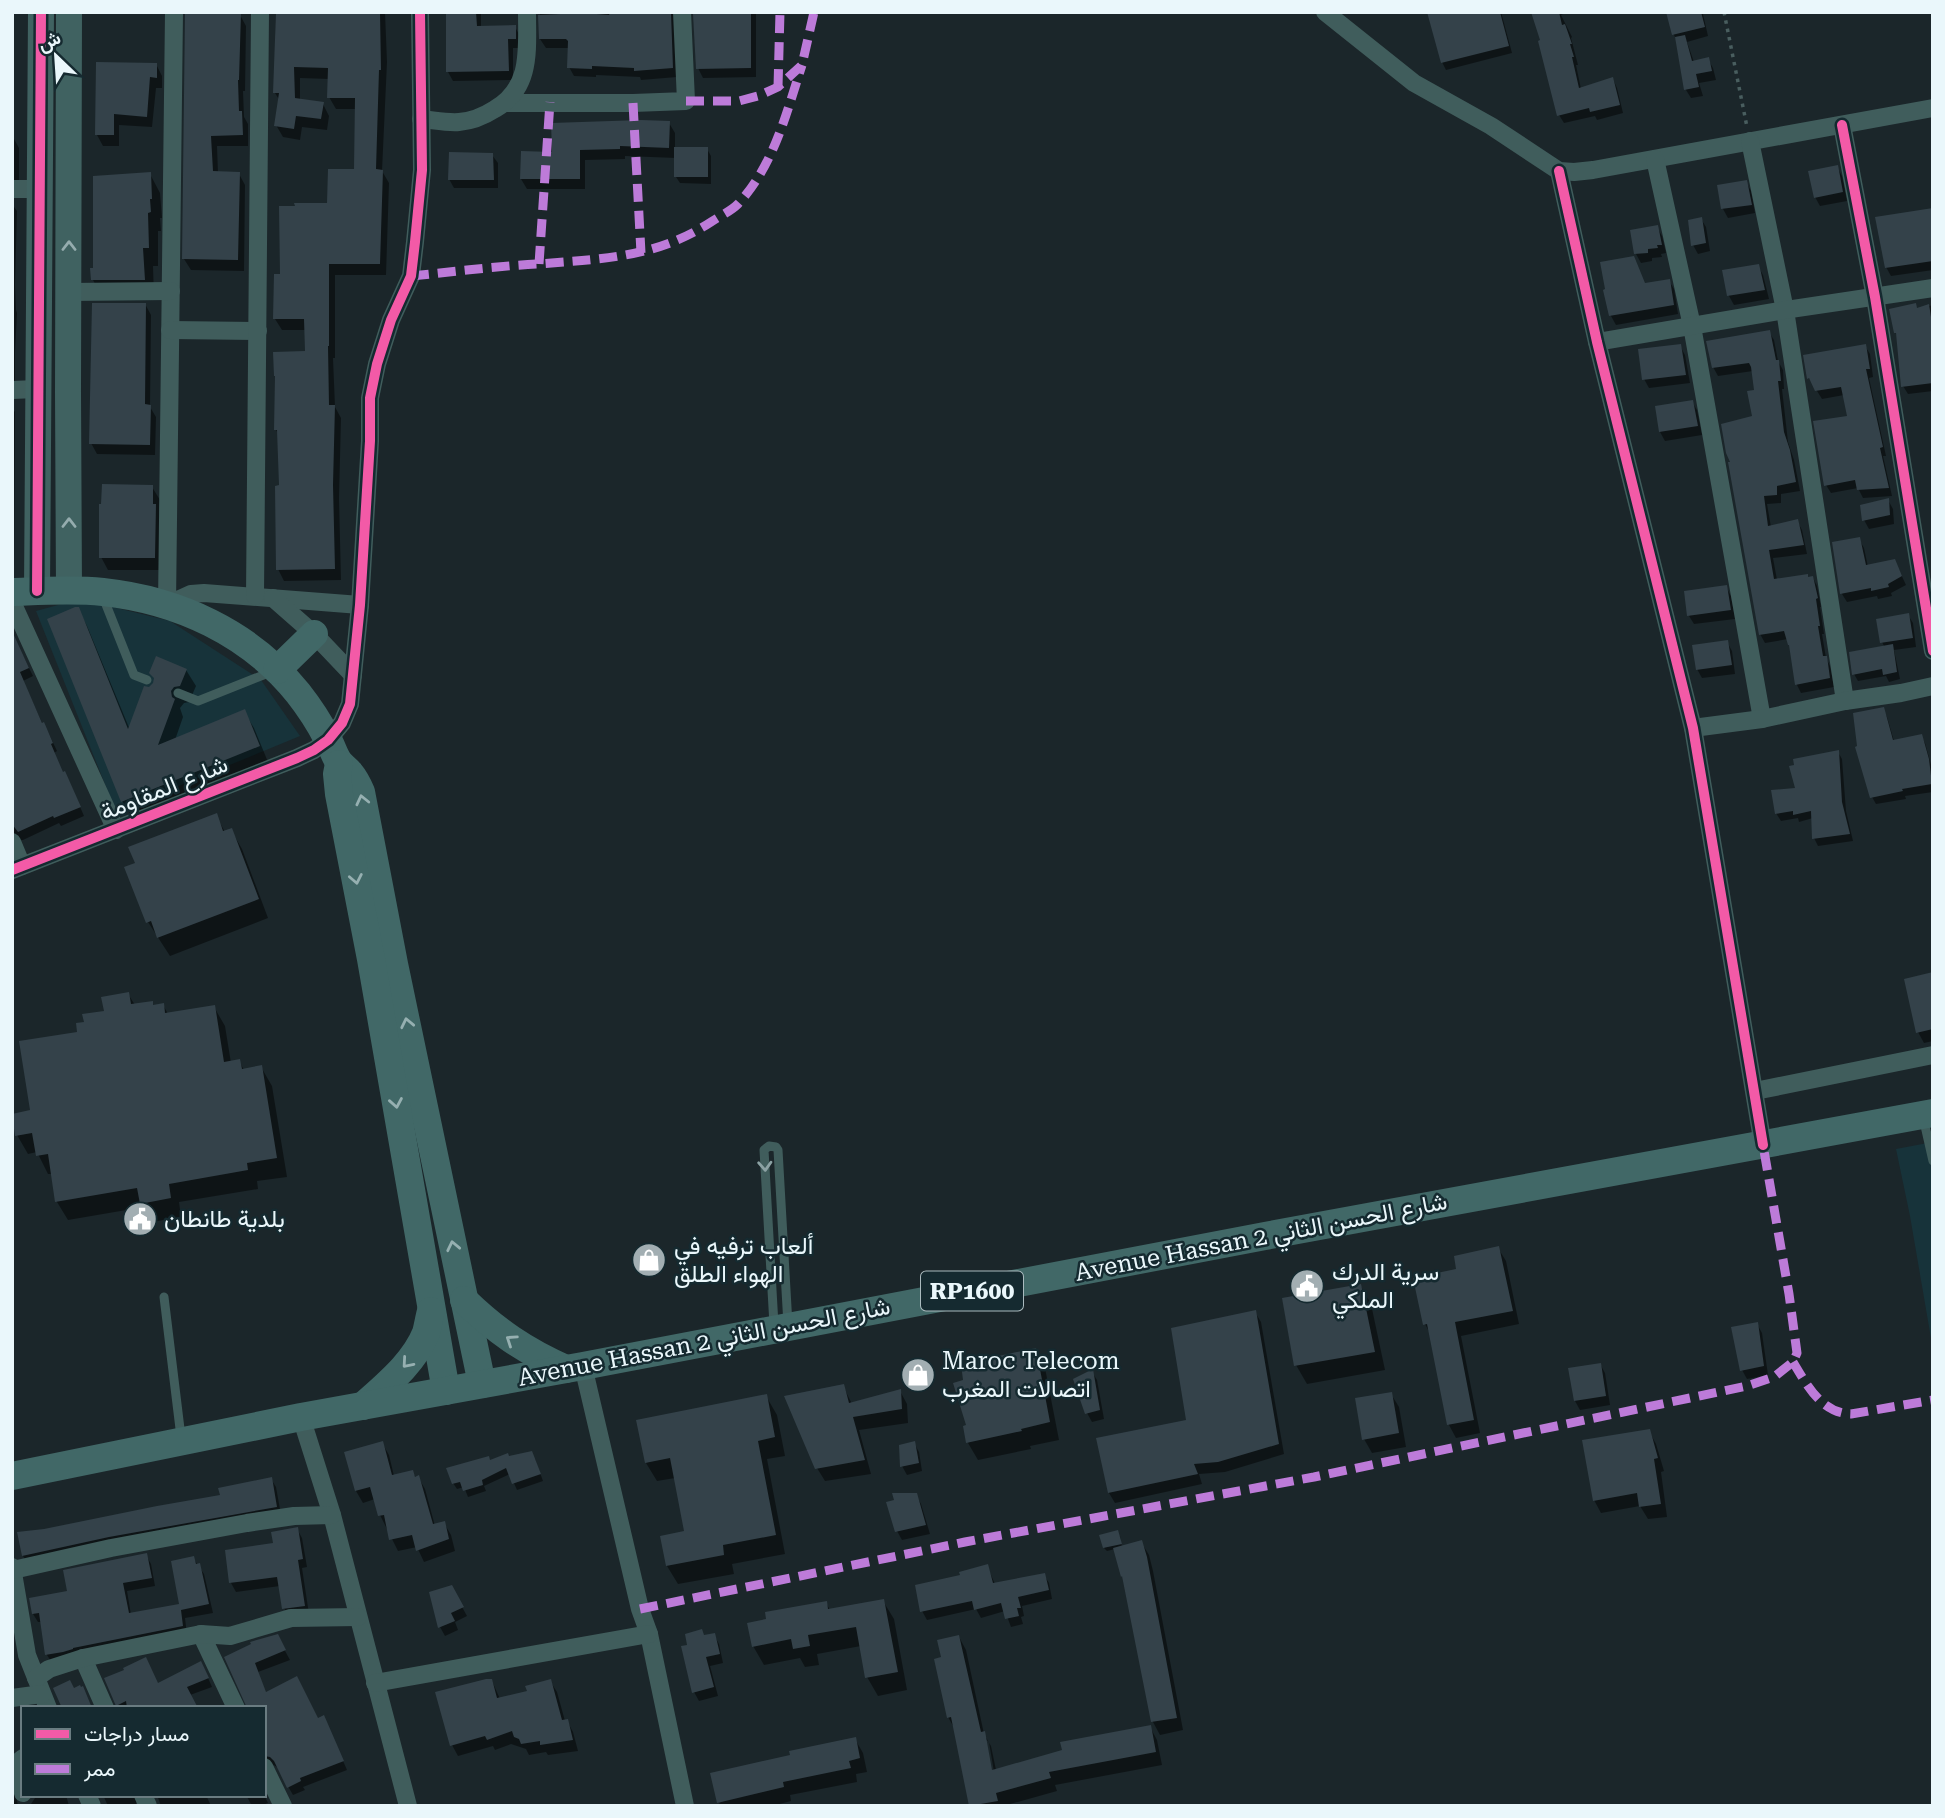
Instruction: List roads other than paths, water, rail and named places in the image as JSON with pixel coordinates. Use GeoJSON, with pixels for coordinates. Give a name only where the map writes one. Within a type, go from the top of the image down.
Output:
{"type":"FeatureCollection","features":[{"type":"Feature","properties":{"kind":"main road"},"geometry":{"type":"LineString","coordinates":[[21,595],[69,591],[135,597],[191,614],[225,631],[277,670],[314,715],[334,752],[349,771],[361,792],[394,964],[482,1384]]}},
{"type":"Feature","properties":{"kind":"main road"},"geometry":{"type":"LineString","coordinates":[[277,670],[314,634]]}},
{"type":"Feature","properties":{"kind":"main road"},"geometry":{"type":"LineString","coordinates":[[334,752],[339,794],[374,973],[446,1391]]}},
{"type":"Feature","properties":{"kind":"main road","name":"Avenue Hassan 2 شارع الحسن الثاني"},"geometry":{"type":"LineString","coordinates":[[12,1476],[363,1406],[1251,1238],[1927,1114]]}},
{"type":"Feature","properties":{"kind":"main road"},"geometry":{"type":"LineString","coordinates":[[464,1300],[511,1340],[538,1356],[575,1367]]}},
{"type":"Feature","properties":{"kind":"main road"},"geometry":{"type":"LineString","coordinates":[[363,1406],[415,1354],[426,1332],[432,1308]]}},
{"type":"Feature","properties":{"kind":"street"},"geometry":{"type":"LineString","coordinates":[[41,12],[41,189],[25,390],[21,595],[116,830]]}},
{"type":"Feature","properties":{"kind":"street"},"geometry":{"type":"LineString","coordinates":[[69,12],[69,591]]}},
{"type":"Feature","properties":{"kind":"street"},"geometry":{"type":"LineString","coordinates":[[174,12],[167,605],[191,594],[204,593],[360,605]]}},
{"type":"Feature","properties":{"kind":"street"},"geometry":{"type":"LineString","coordinates":[[260,12],[258,331],[264,597]]}},
{"type":"Feature","properties":{"kind":"street"},"geometry":{"type":"LineString","coordinates":[[334,752],[350,704],[353,675],[360,605],[370,398],[391,320],[411,276],[422,170],[420,12]]}},
{"type":"Feature","properties":{"kind":"street"},"geometry":{"type":"LineString","coordinates":[[421,119],[459,122],[481,118],[506,103],[519,86],[527,58],[527,12]]}},
{"type":"Feature","properties":{"kind":"street"},"geometry":{"type":"LineString","coordinates":[[506,103],[686,101],[682,12]]}},
{"type":"Feature","properties":{"kind":"street"},"geometry":{"type":"LineString","coordinates":[[1325,12],[1414,83],[1491,126],[1559,171],[1593,170],[1933,108]]}},
{"type":"Feature","properties":{"kind":"street"},"geometry":{"type":"LineString","coordinates":[[1842,125],[1875,297],[1933,651]]}},
{"type":"Feature","properties":{"kind":"street"},"geometry":{"type":"LineString","coordinates":[[1749,141],[1785,310],[1845,701]]}},
{"type":"Feature","properties":{"kind":"street"},"geometry":{"type":"LineString","coordinates":[[1655,159],[1692,326],[1762,719]]}},
{"type":"Feature","properties":{"kind":"street"},"geometry":{"type":"LineString","coordinates":[[1559,171],[1693,728],[1763,1145]]}},
{"type":"Feature","properties":{"kind":"street"},"geometry":{"type":"LineString","coordinates":[[12,189],[41,189]]}},
{"type":"Feature","properties":{"kind":"street"},"geometry":{"type":"LineString","coordinates":[[1598,342],[1933,288]]}},
{"type":"Feature","properties":{"kind":"street"},"geometry":{"type":"LineString","coordinates":[[68,292],[171,291]]}},
{"type":"Feature","properties":{"kind":"street"},"geometry":{"type":"LineString","coordinates":[[170,330],[258,331]]}},
{"type":"Feature","properties":{"kind":"street"},"geometry":{"type":"LineString","coordinates":[[264,597],[314,634],[353,675]]}},
{"type":"Feature","properties":{"kind":"street"},"geometry":{"type":"LineString","coordinates":[[1693,728],[1762,719],[1845,701],[1933,687]]}},
{"type":"Feature","properties":{"kind":"street","name":"شارع المقاومة"},"geometry":{"type":"LineString","coordinates":[[17,868],[314,750],[334,752]]}},
{"type":"Feature","properties":{"kind":"street"},"geometry":{"type":"LineString","coordinates":[[12,842],[17,868]]}},
{"type":"Feature","properties":{"kind":"street"},"geometry":{"type":"LineString","coordinates":[[1755,1091],[1933,1055]]}},
{"type":"Feature","properties":{"kind":"street"},"geometry":{"type":"LineString","coordinates":[[575,1367],[649,1634],[685,1806]]}},
{"type":"Feature","properties":{"kind":"street"},"geometry":{"type":"LineString","coordinates":[[301,1418],[332,1515],[402,1804]]}},
{"type":"Feature","properties":{"kind":"street"},"geometry":{"type":"LineString","coordinates":[[42,1693],[27,1655],[13,1568],[237,1525],[294,1516],[332,1515]]}},
{"type":"Feature","properties":{"kind":"street"},"geometry":{"type":"LineString","coordinates":[[42,1693],[49,1670],[83,1658],[201,1634],[230,1636],[291,1618],[358,1617]]}},
{"type":"Feature","properties":{"kind":"street"},"geometry":{"type":"LineString","coordinates":[[201,1634],[235,1706]]}},
{"type":"Feature","properties":{"kind":"street"},"geometry":{"type":"LineString","coordinates":[[375,1684],[649,1634]]}},
{"type":"Feature","properties":{"kind":"street"},"geometry":{"type":"LineString","coordinates":[[83,1658],[104,1706]]}},
{"type":"Feature","properties":{"kind":"street"},"geometry":{"type":"LineString","coordinates":[[12,1699],[42,1693]]}},
{"type":"Feature","properties":{"kind":"street"},"geometry":{"type":"LineString","coordinates":[[21,1759],[18,1762],[21,1781]]}},
{"type":"Feature","properties":{"kind":"street"},"geometry":{"type":"LineString","coordinates":[[266,1771],[283,1806]]}},
{"type":"Feature","properties":{"kind":"lane"},"geometry":{"type":"LineString","coordinates":[[101,592],[134,675],[147,680]]}},
{"type":"Feature","properties":{"kind":"lane"},"geometry":{"type":"LineString","coordinates":[[178,693],[198,701],[277,670]]}},
{"type":"Feature","properties":{"kind":"lane"},"geometry":{"type":"LineString","coordinates":[[1927,1114],[1933,1161]]}},
{"type":"Feature","properties":{"kind":"lane"},"geometry":{"type":"LineString","coordinates":[[769,1146],[778,1150],[782,1201],[781,1328],[766,1202],[764,1150],[769,1146]]}},
{"type":"Feature","properties":{"kind":"lane"},"geometry":{"type":"LineString","coordinates":[[766,1202],[782,1201]]}},
{"type":"Feature","properties":{"kind":"lane"},"geometry":{"type":"LineString","coordinates":[[164,1297],[182,1443]]}},
{"type":"Feature","properties":{"kind":"place","name":"بلدية طانطان"},"geometry":{"type":"Point","coordinates":[140,1219]}},
{"type":"Feature","properties":{"kind":"place","name":"ألعاب ترفيه في الهواء الطلق"},"geometry":{"type":"Point","coordinates":[649,1260]}},
{"type":"Feature","properties":{"kind":"place","name":"سرية الدرك الملكي"},"geometry":{"type":"Point","coordinates":[1307,1286]}},
{"type":"Feature","properties":{"kind":"place","name":"Maroc Telecom اتصالات المغرب"},"geometry":{"type":"Point","coordinates":[918,1375]}}]}
